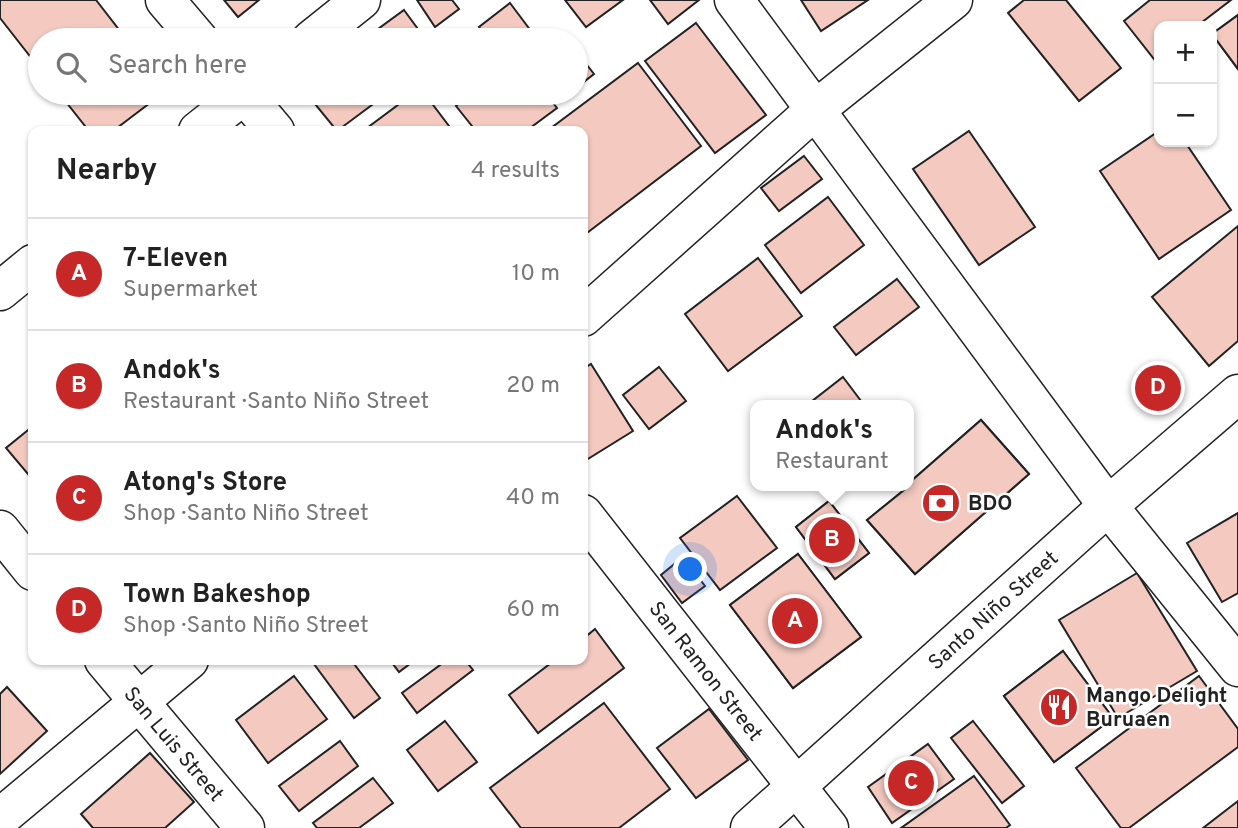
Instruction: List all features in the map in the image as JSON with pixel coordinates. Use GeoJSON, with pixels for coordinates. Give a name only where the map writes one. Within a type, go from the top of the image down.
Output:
{"type":"FeatureCollection","features":[{"type":"Feature","properties":{"kind":"street"},"geometry":{"type":"LineString","coordinates":[[165,0],[189,28]]}},
{"type":"Feature","properties":{"kind":"street"},"geometry":{"type":"LineString","coordinates":[[326,28],[361,0]]}},
{"type":"Feature","properties":{"kind":"street"},"geometry":{"type":"LineString","coordinates":[[734,0],[1108,506],[1238,667]]}},
{"type":"Feature","properties":{"kind":"street"},"geometry":{"type":"LineString","coordinates":[[588,313],[815,110],[953,0]]}},
{"type":"Feature","properties":{"kind":"street"},"geometry":{"type":"LineString","coordinates":[[204,126],[229,105]]}},
{"type":"Feature","properties":{"kind":"street"},"geometry":{"type":"LineString","coordinates":[[254,105],[271,126]]}},
{"type":"Feature","properties":{"kind":"street"},"geometry":{"type":"LineString","coordinates":[[0,291],[28,268]]}},
{"type":"Feature","properties":{"kind":"street","name":"Santo Niño Street"},"geometry":{"type":"LineString","coordinates":[[750,828],[1108,506],[1238,394]]}},
{"type":"Feature","properties":{"kind":"street","name":"San Ramon Street"},"geometry":{"type":"LineString","coordinates":[[588,520],[829,828]]}},
{"type":"Feature","properties":{"kind":"street"},"geometry":{"type":"LineString","coordinates":[[0,530],[28,565]]}},
{"type":"Feature","properties":{"kind":"street","name":"San Luis Street"},"geometry":{"type":"LineString","coordinates":[[108,665],[245,828]]}},
{"type":"Feature","properties":{"kind":"street"},"geometry":{"type":"LineString","coordinates":[[0,818],[183,665]]}},
{"type":"Feature","properties":{"kind":"building"},"geometry":{"type":"Polygon","coordinates":[[[0,0],[96,0],[118,28],[28,28],[28,54],[0,18],[0,0]]]}},
{"type":"Feature","properties":{"kind":"building"},"geometry":{"type":"Polygon","coordinates":[[[224,0],[259,0],[238,17],[224,0]]]}},
{"type":"Feature","properties":{"kind":"building"},"geometry":{"type":"Polygon","coordinates":[[[417,0],[452,0],[459,9],[435,27],[417,0]]]}},
{"type":"Feature","properties":{"kind":"building"},"geometry":{"type":"Polygon","coordinates":[[[565,0],[623,0],[586,27],[565,0]]]}},
{"type":"Feature","properties":{"kind":"building"},"geometry":{"type":"Polygon","coordinates":[[[650,0],[699,0],[668,24],[650,0]]]}},
{"type":"Feature","properties":{"kind":"building"},"geometry":{"type":"Polygon","coordinates":[[[801,0],[868,0],[821,31],[801,0]]]}},
{"type":"Feature","properties":{"kind":"building"},"geometry":{"type":"Polygon","coordinates":[[[1024,0],[1066,0],[1121,68],[1079,101],[1008,13],[1024,0]]]}},
{"type":"Feature","properties":{"kind":"building"},"geometry":{"type":"Polygon","coordinates":[[[1150,0],[1231,0],[1204,21],[1154,21],[1154,59],[1124,21],[1150,0]]]}},
{"type":"Feature","properties":{"kind":"building"},"geometry":{"type":"Polygon","coordinates":[[[510,3],[529,28],[480,28],[510,3]]]}},
{"type":"Feature","properties":{"kind":"building"},"geometry":{"type":"Polygon","coordinates":[[[404,10],[417,28],[379,28],[404,10]]]}},
{"type":"Feature","properties":{"kind":"building"},"geometry":{"type":"Polygon","coordinates":[[[1238,15],[1238,69],[1217,41],[1217,30],[1238,15]]]}},
{"type":"Feature","properties":{"kind":"building"},"geometry":{"type":"Polygon","coordinates":[[[1238,15],[1238,69],[1217,41],[1217,30],[1238,15]]]}},
{"type":"Feature","properties":{"kind":"building"},"geometry":{"type":"Polygon","coordinates":[[[696,23],[766,115],[715,153],[645,61],[696,23]]]}},
{"type":"Feature","properties":{"kind":"building"},"geometry":{"type":"Polygon","coordinates":[[[638,63],[701,146],[588,232],[588,126],[554,126],[582,105],[588,105],[588,100],[638,63]]]}},
{"type":"Feature","properties":{"kind":"building"},"geometry":{"type":"Polygon","coordinates":[[[588,66],[594,74],[588,79],[588,66]]]}},
{"type":"Feature","properties":{"kind":"building"},"geometry":{"type":"Polygon","coordinates":[[[68,105],[147,105],[120,126],[85,126],[68,105]]]}},
{"type":"Feature","properties":{"kind":"building"},"geometry":{"type":"Polygon","coordinates":[[[316,105],[372,105],[344,126],[333,126],[316,105]]]}},
{"type":"Feature","properties":{"kind":"building"},"geometry":{"type":"Polygon","coordinates":[[[398,105],[433,105],[449,126],[370,126],[398,105]]]}},
{"type":"Feature","properties":{"kind":"building"},"geometry":{"type":"Polygon","coordinates":[[[555,105],[557,108],[533,126],[472,126],[456,106],[555,105]]]}},
{"type":"Feature","properties":{"kind":"building"},"geometry":{"type":"Polygon","coordinates":[[[969,131],[1035,227],[979,265],[913,169],[969,131]]]}},
{"type":"Feature","properties":{"kind":"building"},"geometry":{"type":"Polygon","coordinates":[[[1154,134],[1154,147],[1188,147],[1231,210],[1159,259],[1100,171],[1154,134]]]}},
{"type":"Feature","properties":{"kind":"building"},"geometry":{"type":"Polygon","coordinates":[[[804,156],[822,179],[779,211],[761,188],[804,156]]]}},
{"type":"Feature","properties":{"kind":"building"},"geometry":{"type":"Polygon","coordinates":[[[828,197],[864,245],[801,293],[765,245],[828,197]]]}},
{"type":"Feature","properties":{"kind":"building"},"geometry":{"type":"Polygon","coordinates":[[[1238,226],[1238,341],[1209,366],[1152,297],[1238,226]]]}},
{"type":"Feature","properties":{"kind":"building"},"geometry":{"type":"Polygon","coordinates":[[[758,258],[802,316],[728,371],[685,314],[758,258]]]}},
{"type":"Feature","properties":{"kind":"building"},"geometry":{"type":"Polygon","coordinates":[[[897,279],[919,307],[856,355],[834,327],[897,279]]]}},
{"type":"Feature","properties":{"kind":"building"},"geometry":{"type":"Polygon","coordinates":[[[591,364],[633,431],[588,459],[588,366],[591,364]]]}},
{"type":"Feature","properties":{"kind":"building"},"geometry":{"type":"Polygon","coordinates":[[[659,367],[686,401],[649,429],[623,395],[659,367]]]}},
{"type":"Feature","properties":{"kind":"building"},"geometry":{"type":"Polygon","coordinates":[[[843,377],[860,400],[813,400],[843,377]]]}},
{"type":"Feature","properties":{"kind":"building","name":"BDO"},"geometry":{"type":"Polygon","coordinates":[[[981,420],[1029,474],[915,574],[867,520],[903,491],[914,491],[914,479],[981,420]]]}},
{"type":"Feature","properties":{"kind":"building","name":"BDO"},"geometry":{"type":"Polygon","coordinates":[[[981,420],[1029,474],[915,574],[867,520],[903,491],[914,491],[914,479],[981,420]]]}},
{"type":"Feature","properties":{"kind":"building"},"geometry":{"type":"Polygon","coordinates":[[[28,430],[28,474],[6,448],[28,430]]]}},
{"type":"Feature","properties":{"kind":"building"},"geometry":{"type":"Polygon","coordinates":[[[737,496],[777,548],[720,590],[680,538],[737,496]]]}},
{"type":"Feature","properties":{"kind":"building"},"geometry":{"type":"Polygon","coordinates":[[[829,501],[869,553],[835,579],[796,527],[829,501]]]}},
{"type":"Feature","properties":{"kind":"building"},"geometry":{"type":"Polygon","coordinates":[[[829,501],[869,553],[835,579],[796,527],[829,501]]]}},
{"type":"Feature","properties":{"kind":"building"},"geometry":{"type":"Polygon","coordinates":[[[1238,513],[1238,593],[1222,602],[1187,543],[1238,513]]]}},
{"type":"Feature","properties":{"kind":"building"},"geometry":{"type":"Polygon","coordinates":[[[798,554],[861,637],[793,688],[730,605],[798,554]]]}},
{"type":"Feature","properties":{"kind":"building"},"geometry":{"type":"Polygon","coordinates":[[[798,554],[861,637],[793,688],[730,605],[798,554]]]}},
{"type":"Feature","properties":{"kind":"building"},"geometry":{"type":"Polygon","coordinates":[[[683,557],[705,586],[682,603],[661,575],[683,557]]]}},
{"type":"Feature","properties":{"kind":"building"},"geometry":{"type":"Polygon","coordinates":[[[1137,573],[1197,671],[1118,718],[1059,620],[1137,573]]]}},
{"type":"Feature","properties":{"kind":"building"},"geometry":{"type":"Polygon","coordinates":[[[595,629],[624,668],[538,733],[509,695],[548,665],[588,665],[588,635],[595,629]]]}},
{"type":"Feature","properties":{"kind":"building","name":"Mango Delight Buruaen"},"geometry":{"type":"Polygon","coordinates":[[[1063,651],[1113,718],[1054,762],[1004,696],[1063,651]]]}},
{"type":"Feature","properties":{"kind":"building","name":"Mango Delight Buruaen"},"geometry":{"type":"Polygon","coordinates":[[[1063,651],[1113,718],[1054,762],[1004,696],[1063,651]]]}},
{"type":"Feature","properties":{"kind":"building"},"geometry":{"type":"Polygon","coordinates":[[[315,665],[355,665],[380,698],[354,718],[315,665]]]}},
{"type":"Feature","properties":{"kind":"building"},"geometry":{"type":"Polygon","coordinates":[[[394,665],[408,665],[399,672],[394,665]]]}},
{"type":"Feature","properties":{"kind":"building"},"geometry":{"type":"Polygon","coordinates":[[[440,665],[469,665],[473,670],[417,713],[402,693],[440,665]]]}},
{"type":"Feature","properties":{"kind":"building"},"geometry":{"type":"Polygon","coordinates":[[[294,676],[327,719],[268,763],[236,720],[294,676]]]}},
{"type":"Feature","properties":{"kind":"building"},"geometry":{"type":"Polygon","coordinates":[[[1199,676],[1238,729],[1238,747],[1129,828],[1121,828],[1076,768],[1199,676]]]}},
{"type":"Feature","properties":{"kind":"building"},"geometry":{"type":"Polygon","coordinates":[[[7,687],[47,731],[0,774],[0,694],[7,687]]]}},
{"type":"Feature","properties":{"kind":"building"},"geometry":{"type":"Polygon","coordinates":[[[604,703],[670,789],[619,828],[521,828],[490,788],[604,703]]]}},
{"type":"Feature","properties":{"kind":"building"},"geometry":{"type":"Polygon","coordinates":[[[709,709],[748,760],[696,798],[657,748],[709,709]]]}},
{"type":"Feature","properties":{"kind":"building"},"geometry":{"type":"Polygon","coordinates":[[[445,721],[477,762],[438,791],[407,750],[445,721]]]}},
{"type":"Feature","properties":{"kind":"building"},"geometry":{"type":"Polygon","coordinates":[[[973,721],[1024,786],[1002,803],[951,738],[973,721]]]}},
{"type":"Feature","properties":{"kind":"building"},"geometry":{"type":"Polygon","coordinates":[[[340,741],[358,766],[299,811],[279,786],[340,741]]]}},
{"type":"Feature","properties":{"kind":"building"},"geometry":{"type":"Polygon","coordinates":[[[928,744],[954,779],[892,823],[868,787],[928,744]]]}},
{"type":"Feature","properties":{"kind":"building"},"geometry":{"type":"Polygon","coordinates":[[[150,753],[194,802],[165,828],[93,828],[81,814],[150,753]]]}},
{"type":"Feature","properties":{"kind":"building"},"geometry":{"type":"Polygon","coordinates":[[[974,776],[1010,825],[1006,828],[901,828],[974,776]]]}},
{"type":"Feature","properties":{"kind":"building"},"geometry":{"type":"Polygon","coordinates":[[[373,778],[393,803],[359,828],[317,828],[313,823],[373,778]]]}},
{"type":"Feature","properties":{"kind":"building"},"geometry":{"type":"Polygon","coordinates":[[[1238,801],[1238,828],[1203,828],[1238,801]]]}},
{"type":"Feature","properties":{"kind":"place","name":"Town Bakeshop"},"geometry":{"type":"Point","coordinates":[1158,388]}},
{"type":"Feature","properties":{"kind":"place","name":"BDO"},"geometry":{"type":"Point","coordinates":[941,503]}},
{"type":"Feature","properties":{"kind":"place","name":"Andok's"},"geometry":{"type":"Point","coordinates":[832,540]}},
{"type":"Feature","properties":{"kind":"place","name":"7-Eleven"},"geometry":{"type":"Point","coordinates":[795,621]}},
{"type":"Feature","properties":{"kind":"place","name":"Mango Delight Buruaen"},"geometry":{"type":"Point","coordinates":[1059,707]}},
{"type":"Feature","properties":{"kind":"place","name":"Atong's Store"},"geometry":{"type":"Point","coordinates":[911,783]}}]}
